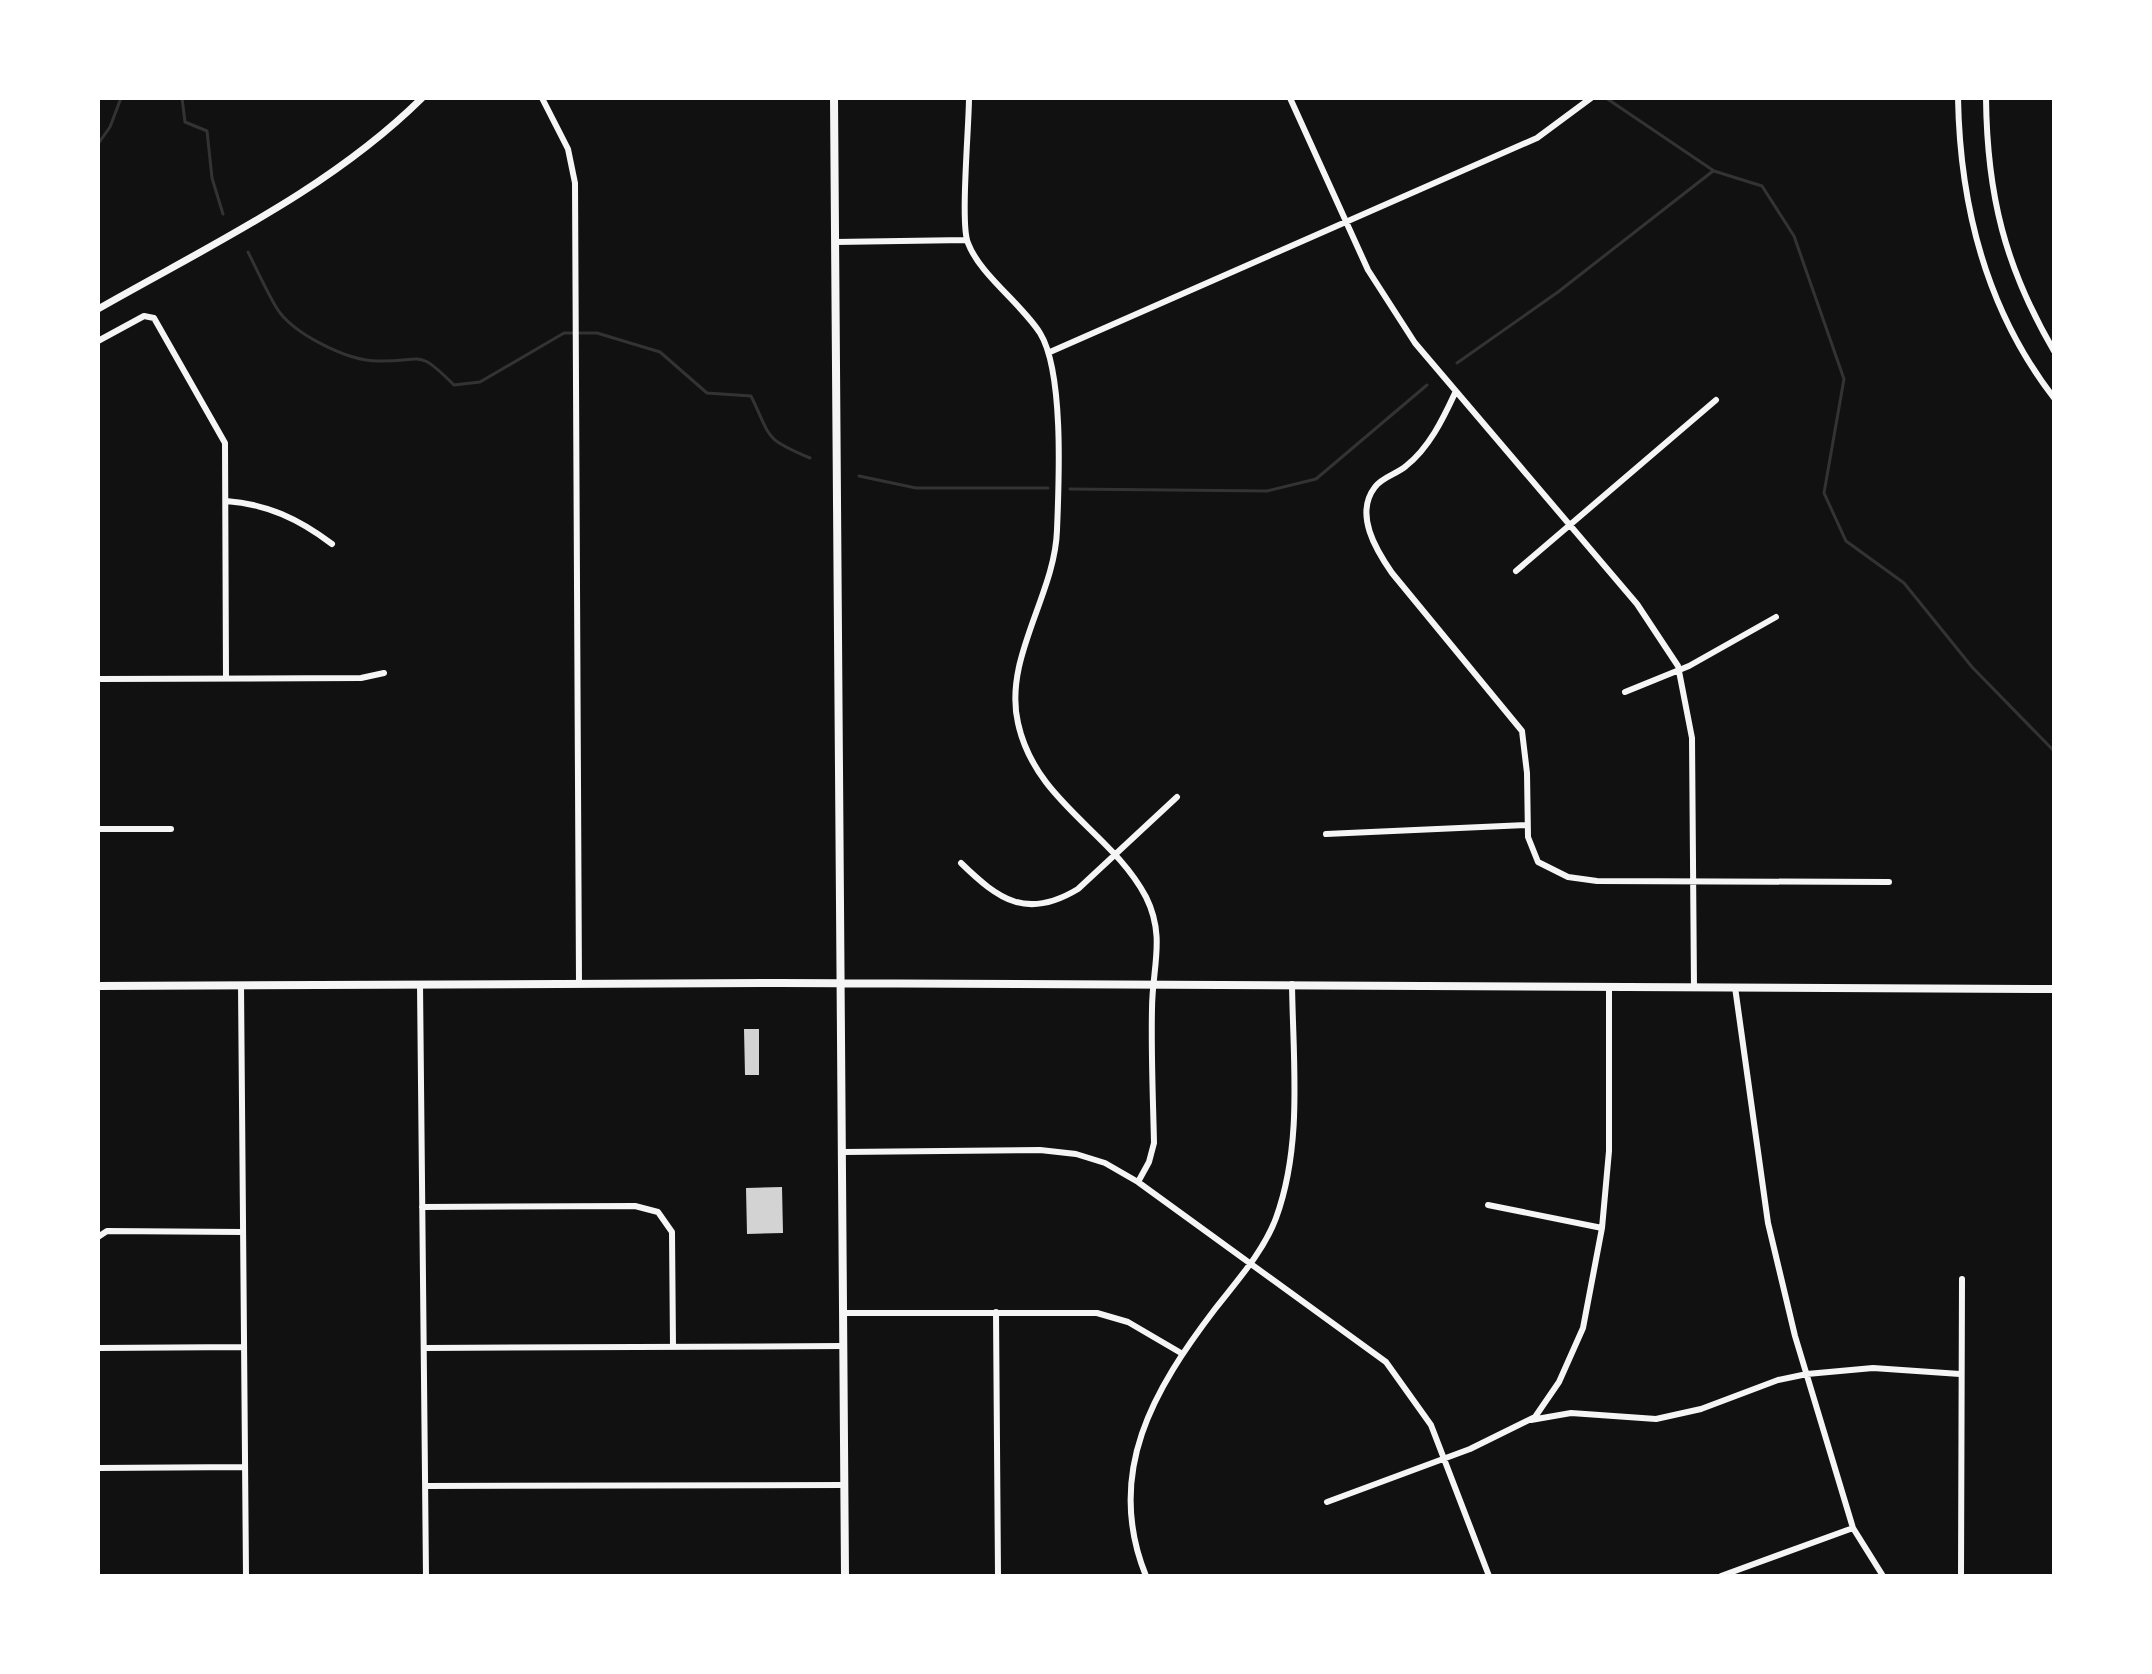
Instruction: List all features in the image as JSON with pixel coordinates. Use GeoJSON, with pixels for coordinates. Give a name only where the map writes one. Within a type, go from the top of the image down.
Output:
{"type":"FeatureCollection","features":[{"type":"Feature","properties":{"kind":"main road"},"geometry":{"type":"LineString","coordinates":[[834,98],[845,1576]]}},
{"type":"Feature","properties":{"kind":"main road"},"geometry":{"type":"LineString","coordinates":[[98,986],[1292,984],[2054,989]]}},
{"type":"Feature","properties":{"kind":"street"},"geometry":{"type":"LineString","coordinates":[[98,309],[317,183],[383,137],[422,98]]}},
{"type":"Feature","properties":{"kind":"street"},"geometry":{"type":"LineString","coordinates":[[542,98],[568,149],[575,183],[579,984]]}},
{"type":"Feature","properties":{"kind":"street"},"geometry":{"type":"LineString","coordinates":[[969,98],[966,240],[1039,331],[1050,352],[1056,408],[1056,541],[1047,589],[1020,664],[1015,708],[1021,735],[1035,769],[1137,883],[1152,913],[1157,939],[1154,1143],[1149,1162],[1138,1182]]}},
{"type":"Feature","properties":{"kind":"street"},"geometry":{"type":"LineString","coordinates":[[1290,98],[1368,270],[1415,343],[1637,604],[1679,670],[1692,738],[1694,987]]}},
{"type":"Feature","properties":{"kind":"street"},"geometry":{"type":"LineString","coordinates":[[1050,352],[1537,138],[1591,98]]}},
{"type":"Feature","properties":{"kind":"street"},"geometry":{"type":"LineString","coordinates":[[1958,98],[1963,185],[1976,242],[2007,322],[2054,398]]}},
{"type":"Feature","properties":{"kind":"street"},"geometry":{"type":"LineString","coordinates":[[1986,98],[1989,169],[2002,237],[2026,298],[2054,351]]}},
{"type":"Feature","properties":{"kind":"street"},"geometry":{"type":"LineString","coordinates":[[835,242],[966,240]]}},
{"type":"Feature","properties":{"kind":"street"},"geometry":{"type":"LineString","coordinates":[[98,341],[144,316],[154,318],[225,443],[226,678]]}},
{"type":"Feature","properties":{"kind":"street"},"geometry":{"type":"LineString","coordinates":[[1455,393],[1429,440],[1406,466],[1376,485],[1366,503],[1368,521],[1376,549],[1392,573],[1522,731],[1527,773],[1527,825],[1538,862],[1568,877],[1889,882]]}},
{"type":"Feature","properties":{"kind":"street"},"geometry":{"type":"LineString","coordinates":[[1516,571],[1716,400]]}},
{"type":"Feature","properties":{"kind":"street"},"geometry":{"type":"LineString","coordinates":[[226,501],[257,503],[305,524],[332,544]]}},
{"type":"Feature","properties":{"kind":"street"},"geometry":{"type":"LineString","coordinates":[[1625,692],[1679,670],[1776,617]]}},
{"type":"Feature","properties":{"kind":"street"},"geometry":{"type":"LineString","coordinates":[[98,679],[361,678],[384,673]]}},
{"type":"Feature","properties":{"kind":"street"},"geometry":{"type":"LineString","coordinates":[[961,863],[991,892],[1018,903],[1040,905],[1059,900],[1078,889],[1177,797]]}},
{"type":"Feature","properties":{"kind":"street"},"geometry":{"type":"LineString","coordinates":[[1326,834],[1527,825]]}},
{"type":"Feature","properties":{"kind":"street"},"geometry":{"type":"LineString","coordinates":[[98,829],[171,829]]}},
{"type":"Feature","properties":{"kind":"street"},"geometry":{"type":"LineString","coordinates":[[420,984],[426,1576]]}},
{"type":"Feature","properties":{"kind":"street"},"geometry":{"type":"LineString","coordinates":[[1146,1576],[1136,1552],[1132,1528],[1134,1458],[1141,1430],[1181,1353],[1251,1261],[1275,1222],[1292,1170],[1292,984]]}},
{"type":"Feature","properties":{"kind":"street"},"geometry":{"type":"LineString","coordinates":[[241,985],[246,1576]]}},
{"type":"Feature","properties":{"kind":"street"},"geometry":{"type":"LineString","coordinates":[[1527,1421],[1549,1399],[1580,1337],[1594,1285],[1609,1151],[1609,986]]}},
{"type":"Feature","properties":{"kind":"street"},"geometry":{"type":"LineString","coordinates":[[1735,987],[1768,1223],[1807,1374],[1853,1528],[1883,1576]]}},
{"type":"Feature","properties":{"kind":"street"},"geometry":{"type":"LineString","coordinates":[[843,1152],[1040,1150],[1076,1154],[1105,1163],[1138,1182],[1251,1261],[1386,1362],[1431,1425],[1489,1576]]}},
{"type":"Feature","properties":{"kind":"street"},"geometry":{"type":"LineString","coordinates":[[1488,1205],[1602,1228]]}},
{"type":"Feature","properties":{"kind":"street"},"geometry":{"type":"LineString","coordinates":[[422,1207],[635,1206],[658,1212],[672,1232],[673,1346]]}},
{"type":"Feature","properties":{"kind":"street"},"geometry":{"type":"LineString","coordinates":[[98,1237],[107,1231],[243,1232]]}},
{"type":"Feature","properties":{"kind":"street"},"geometry":{"type":"LineString","coordinates":[[1961,1576],[1962,1279]]}},
{"type":"Feature","properties":{"kind":"street"},"geometry":{"type":"LineString","coordinates":[[843,1313],[996,1312],[1113,1316],[1181,1353]]}},
{"type":"Feature","properties":{"kind":"street"},"geometry":{"type":"LineString","coordinates":[[996,1312],[998,1576]]}},
{"type":"Feature","properties":{"kind":"street"},"geometry":{"type":"LineString","coordinates":[[424,1348],[843,1346]]}},
{"type":"Feature","properties":{"kind":"street"},"geometry":{"type":"LineString","coordinates":[[98,1348],[244,1347]]}},
{"type":"Feature","properties":{"kind":"street"},"geometry":{"type":"LineString","coordinates":[[1327,1502],[1444,1458],[1527,1421],[1571,1413],[1656,1419],[1701,1409],[1778,1380],[1807,1374],[1873,1368],[1960,1374]]}},
{"type":"Feature","properties":{"kind":"street"},"geometry":{"type":"LineString","coordinates":[[98,1468],[245,1467]]}},
{"type":"Feature","properties":{"kind":"street"},"geometry":{"type":"LineString","coordinates":[[425,1486],[844,1485]]}},
{"type":"Feature","properties":{"kind":"street"},"geometry":{"type":"LineString","coordinates":[[1721,1576],[1853,1528]]}},
{"type":"Feature","properties":{"kind":"building"},"geometry":{"type":"Polygon","coordinates":[[[744,1029],[759,1029],[759,1075],[745,1075],[744,1029]]]}},
{"type":"Feature","properties":{"kind":"building"},"geometry":{"type":"Polygon","coordinates":[[[782,1187],[783,1233],[747,1234],[746,1188],[782,1187]]]}},
{"type":"Feature","properties":{"kind":"waterway"},"geometry":{"type":"LineString","coordinates":[[98,144],[110,127],[121,98]]}},
{"type":"Feature","properties":{"kind":"waterway"},"geometry":{"type":"LineString","coordinates":[[182,98],[185,122],[207,131],[212,178],[223,214]]}},
{"type":"Feature","properties":{"kind":"waterway"},"geometry":{"type":"LineString","coordinates":[[1606,98],[1714,171],[1762,186],[1794,236],[1844,379],[1824,493],[1846,541],[1904,583],[1972,667],[2054,751]]}},
{"type":"Feature","properties":{"kind":"waterway"},"geometry":{"type":"LineString","coordinates":[[1457,363],[1558,292],[1713,171]]}},
{"type":"Feature","properties":{"kind":"waterway"},"geometry":{"type":"LineString","coordinates":[[248,252],[284,317],[307,336],[337,351],[366,360],[419,359],[433,365],[454,385],[480,382],[564,333],[597,333],[660,352],[707,393],[751,396],[771,436],[810,458]]}},
{"type":"Feature","properties":{"kind":"waterway"},"geometry":{"type":"LineString","coordinates":[[1070,489],[1267,491],[1316,479],[1427,385]]}},
{"type":"Feature","properties":{"kind":"waterway"},"geometry":{"type":"LineString","coordinates":[[859,476],[916,488],[1048,488]]}}]}
